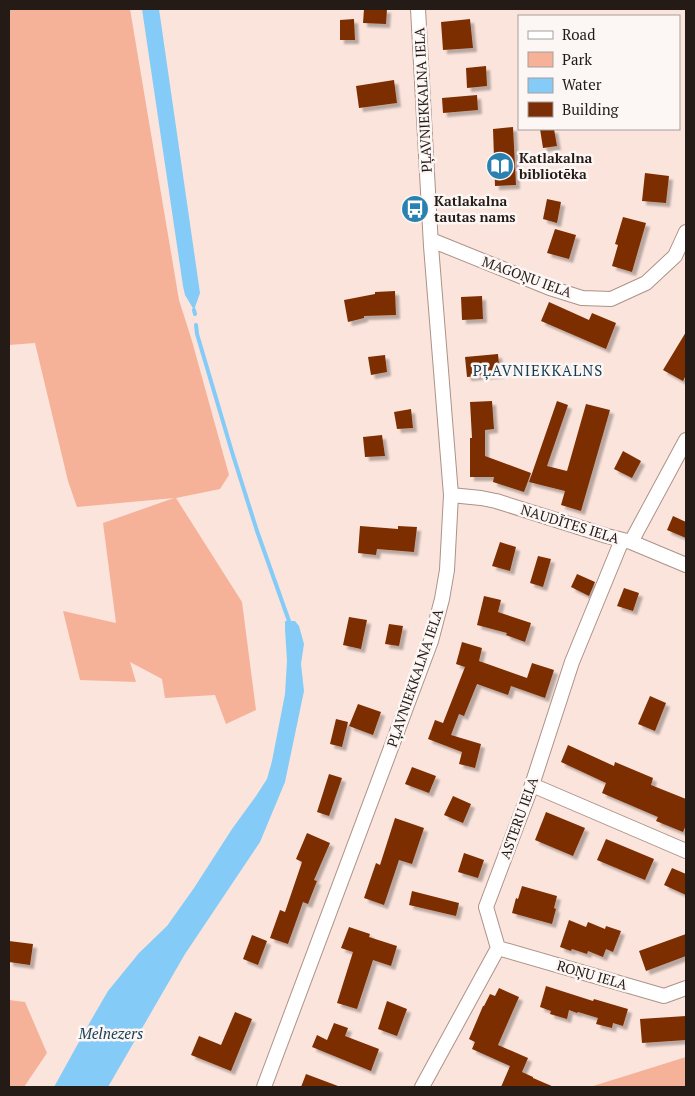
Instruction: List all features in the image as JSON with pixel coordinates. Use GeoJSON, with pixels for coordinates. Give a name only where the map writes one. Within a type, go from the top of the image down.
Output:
{"type":"FeatureCollection","features":[{"type":"Feature","properties":{"kind":"street","name":"PĻAVNIEKKALNA IELA"},"geometry":{"type":"LineString","coordinates":[[264,1087],[431,641],[447,570],[451,495],[431,240],[418,9]]}},
{"type":"Feature","properties":{"kind":"street","name":"MAGOŅU IELA"},"geometry":{"type":"LineString","coordinates":[[431,240],[550,288],[582,298],[610,299],[646,283],[675,256],[686,232]]}},
{"type":"Feature","properties":{"kind":"street","name":"ASTERU IELA"},"geometry":{"type":"LineString","coordinates":[[498,948],[486,907],[532,785],[572,662],[626,541],[686,440]]}},
{"type":"Feature","properties":{"kind":"street","name":"NAUDĪTES IELA"},"geometry":{"type":"LineString","coordinates":[[451,495],[481,498],[496,502],[626,541],[686,565]]}},
{"type":"Feature","properties":{"kind":"street"},"geometry":{"type":"LineString","coordinates":[[532,785],[686,851]]}},
{"type":"Feature","properties":{"kind":"street"},"geometry":{"type":"LineString","coordinates":[[422,1087],[498,948]]}},
{"type":"Feature","properties":{"kind":"street","name":"ROŅU IELA"},"geometry":{"type":"LineString","coordinates":[[498,948],[664,996],[686,988]]}},
{"type":"Feature","properties":{"kind":"green space"},"geometry":{"type":"Polygon","coordinates":[[[9,9],[130,9],[179,300],[229,475],[220,489],[176,498],[242,602],[256,710],[226,724],[215,695],[165,698],[162,679],[130,662],[136,682],[80,680],[63,611],[116,623],[103,523],[174,498],[77,507],[68,481],[35,343],[9,345],[9,9]]]}},
{"type":"Feature","properties":{"kind":"green space"},"geometry":{"type":"Polygon","coordinates":[[[9,1000],[25,1002],[47,1053],[24,1087],[9,1087],[9,1000]]]}},
{"type":"Feature","properties":{"kind":"green space"},"geometry":{"type":"Polygon","coordinates":[[[686,1057],[686,1087],[590,1087],[686,1057]]]}},
{"type":"Feature","properties":{"kind":"water"},"geometry":{"type":"Polygon","coordinates":[[[142,9],[159,9],[200,293],[194,310],[185,295],[183,286],[142,9]]]}},
{"type":"Feature","properties":{"kind":"water","name":"Melnezers"},"geometry":{"type":"Polygon","coordinates":[[[285,621],[295,621],[299,626],[304,644],[301,664],[304,691],[285,782],[260,842],[185,954],[108,1087],[54,1087],[108,991],[139,953],[167,926],[267,779],[285,694],[287,661],[285,621]]]}},
{"type":"Feature","properties":{"kind":"building"},"geometry":{"type":"Polygon","coordinates":[[[364,9],[387,9],[386,24],[363,23],[364,9]]]}},
{"type":"Feature","properties":{"kind":"building"},"geometry":{"type":"Polygon","coordinates":[[[354,19],[355,40],[340,40],[340,20],[354,19]]]}},
{"type":"Feature","properties":{"kind":"building"},"geometry":{"type":"Polygon","coordinates":[[[470,19],[473,48],[443,50],[441,22],[470,19]]]}},
{"type":"Feature","properties":{"kind":"building"},"geometry":{"type":"Polygon","coordinates":[[[486,66],[487,86],[467,88],[466,68],[486,66]]]}},
{"type":"Feature","properties":{"kind":"building"},"geometry":{"type":"Polygon","coordinates":[[[394,80],[397,103],[359,108],[356,86],[394,80]]]}},
{"type":"Feature","properties":{"kind":"building"},"geometry":{"type":"Polygon","coordinates":[[[477,95],[478,110],[443,113],[442,98],[477,95]]]}},
{"type":"Feature","properties":{"kind":"building","name":"Katlakalna tautas nams"},"geometry":{"type":"Polygon","coordinates":[[[513,127],[516,185],[495,186],[493,129],[513,127]]]}},
{"type":"Feature","properties":{"kind":"building"},"geometry":{"type":"Polygon","coordinates":[[[540,130],[554,130],[557,146],[543,148],[540,130]]]}},
{"type":"Feature","properties":{"kind":"building"},"geometry":{"type":"Polygon","coordinates":[[[645,173],[669,176],[666,203],[642,201],[645,173]]]}},
{"type":"Feature","properties":{"kind":"building"},"geometry":{"type":"Polygon","coordinates":[[[547,199],[561,202],[557,223],[543,219],[547,199]]]}},
{"type":"Feature","properties":{"kind":"building"},"geometry":{"type":"Polygon","coordinates":[[[623,217],[646,223],[632,272],[612,266],[618,245],[615,244],[623,217]]]}},
{"type":"Feature","properties":{"kind":"building"},"geometry":{"type":"Polygon","coordinates":[[[555,229],[576,235],[569,259],[547,253],[555,229]]]}},
{"type":"Feature","properties":{"kind":"building"},"geometry":{"type":"Polygon","coordinates":[[[395,291],[396,315],[364,316],[364,318],[348,322],[344,300],[375,294],[375,292],[395,291]]]}},
{"type":"Feature","properties":{"kind":"building"},"geometry":{"type":"Polygon","coordinates":[[[482,296],[483,319],[462,320],[461,297],[482,296]]]}},
{"type":"Feature","properties":{"kind":"building"},"geometry":{"type":"Polygon","coordinates":[[[549,302],[589,320],[592,313],[616,323],[606,349],[541,321],[549,302]]]}},
{"type":"Feature","properties":{"kind":"building"},"geometry":{"type":"Polygon","coordinates":[[[686,332],[686,375],[683,381],[663,370],[686,332]]]}},
{"type":"Feature","properties":{"kind":"building"},"geometry":{"type":"Polygon","coordinates":[[[498,354],[500,374],[467,377],[465,357],[498,354]]]}},
{"type":"Feature","properties":{"kind":"building"},"geometry":{"type":"Polygon","coordinates":[[[385,355],[387,372],[371,375],[368,357],[385,355]]]}},
{"type":"Feature","properties":{"kind":"building"},"geometry":{"type":"Polygon","coordinates":[[[492,401],[494,429],[485,430],[485,456],[531,473],[524,492],[493,482],[494,477],[470,477],[470,438],[472,438],[470,402],[492,401]]]}},
{"type":"Feature","properties":{"kind":"building"},"geometry":{"type":"Polygon","coordinates":[[[557,401],[568,405],[547,466],[567,471],[586,404],[610,410],[581,511],[561,505],[565,491],[529,482],[557,401]]]}},
{"type":"Feature","properties":{"kind":"building"},"geometry":{"type":"Polygon","coordinates":[[[411,409],[413,428],[397,429],[394,412],[411,409]]]}},
{"type":"Feature","properties":{"kind":"building"},"geometry":{"type":"Polygon","coordinates":[[[382,435],[385,456],[365,457],[363,437],[382,435]]]}},
{"type":"Feature","properties":{"kind":"building"},"geometry":{"type":"Polygon","coordinates":[[[623,451],[641,461],[632,478],[614,469],[623,451]]]}},
{"type":"Feature","properties":{"kind":"building"},"geometry":{"type":"Polygon","coordinates":[[[673,516],[686,522],[686,538],[667,530],[673,516]]]}},
{"type":"Feature","properties":{"kind":"building"},"geometry":{"type":"Polygon","coordinates":[[[360,526],[398,529],[398,526],[417,527],[414,552],[377,549],[376,555],[358,553],[360,526]]]}},
{"type":"Feature","properties":{"kind":"building"},"geometry":{"type":"Polygon","coordinates":[[[500,542],[516,547],[510,571],[492,566],[500,542]]]}},
{"type":"Feature","properties":{"kind":"building"},"geometry":{"type":"Polygon","coordinates":[[[538,556],[551,559],[543,587],[530,583],[538,556]]]}},
{"type":"Feature","properties":{"kind":"building"},"geometry":{"type":"Polygon","coordinates":[[[577,574],[595,582],[589,596],[571,587],[577,574]]]}},
{"type":"Feature","properties":{"kind":"building"},"geometry":{"type":"Polygon","coordinates":[[[624,588],[639,593],[633,611],[617,606],[624,588]]]}},
{"type":"Feature","properties":{"kind":"building"},"geometry":{"type":"Polygon","coordinates":[[[484,596],[501,600],[498,612],[531,623],[525,642],[506,635],[507,633],[477,625],[484,596]]]}},
{"type":"Feature","properties":{"kind":"building"},"geometry":{"type":"Polygon","coordinates":[[[349,617],[367,620],[361,649],[343,645],[349,617]]]}},
{"type":"Feature","properties":{"kind":"building"},"geometry":{"type":"Polygon","coordinates":[[[389,624],[403,626],[399,646],[385,644],[389,624]]]}},
{"type":"Feature","properties":{"kind":"building"},"geometry":{"type":"Polygon","coordinates":[[[462,642],[482,648],[479,661],[527,678],[532,663],[554,670],[545,698],[511,686],[508,695],[477,684],[464,716],[459,714],[451,735],[481,744],[475,768],[459,764],[462,752],[428,739],[435,720],[443,723],[465,667],[456,664],[462,642]]]}},
{"type":"Feature","properties":{"kind":"building"},"geometry":{"type":"Polygon","coordinates":[[[650,696],[666,703],[655,731],[638,724],[650,696]]]}},
{"type":"Feature","properties":{"kind":"building"},"geometry":{"type":"Polygon","coordinates":[[[358,704],[381,712],[373,735],[349,726],[358,704]]]}},
{"type":"Feature","properties":{"kind":"building"},"geometry":{"type":"Polygon","coordinates":[[[336,719],[348,722],[342,747],[330,744],[336,719]]]}},
{"type":"Feature","properties":{"kind":"building"},"geometry":{"type":"Polygon","coordinates":[[[568,745],[614,766],[615,762],[653,778],[651,785],[686,799],[686,825],[683,832],[656,821],[658,817],[602,793],[606,783],[561,762],[568,745]]]}},
{"type":"Feature","properties":{"kind":"building"},"geometry":{"type":"Polygon","coordinates":[[[412,767],[436,776],[429,793],[405,784],[412,767]]]}},
{"type":"Feature","properties":{"kind":"building"},"geometry":{"type":"Polygon","coordinates":[[[329,774],[342,778],[329,816],[317,812],[329,774]]]}},
{"type":"Feature","properties":{"kind":"building"},"geometry":{"type":"Polygon","coordinates":[[[453,796],[471,804],[463,823],[444,815],[453,796]]]}},
{"type":"Feature","properties":{"kind":"building"},"geometry":{"type":"Polygon","coordinates":[[[546,812],[585,828],[573,856],[535,840],[546,812]]]}},
{"type":"Feature","properties":{"kind":"building"},"geometry":{"type":"Polygon","coordinates":[[[395,818],[424,828],[412,864],[399,860],[384,905],[364,898],[376,863],[380,865],[395,818]]]}},
{"type":"Feature","properties":{"kind":"building"},"geometry":{"type":"Polygon","coordinates":[[[307,833],[330,843],[314,880],[317,881],[308,904],[303,902],[288,944],[270,938],[280,910],[285,912],[302,862],[296,859],[307,833]]]}},
{"type":"Feature","properties":{"kind":"building"},"geometry":{"type":"Polygon","coordinates":[[[606,839],[654,859],[645,880],[597,860],[606,839]]]}},
{"type":"Feature","properties":{"kind":"building"},"geometry":{"type":"Polygon","coordinates":[[[464,853],[484,860],[478,878],[458,872],[464,853]]]}},
{"type":"Feature","properties":{"kind":"building"},"geometry":{"type":"Polygon","coordinates":[[[672,868],[686,874],[686,895],[664,885],[672,868]]]}},
{"type":"Feature","properties":{"kind":"building"},"geometry":{"type":"Polygon","coordinates":[[[522,886],[557,896],[552,924],[512,913],[522,886]]]}},
{"type":"Feature","properties":{"kind":"building"},"geometry":{"type":"Polygon","coordinates":[[[412,891],[459,903],[456,916],[409,905],[412,891]]]}},
{"type":"Feature","properties":{"kind":"building"},"geometry":{"type":"Polygon","coordinates":[[[569,920],[586,927],[588,922],[605,929],[606,926],[621,931],[613,952],[606,949],[603,957],[588,951],[587,954],[560,947],[569,920]]]}},
{"type":"Feature","properties":{"kind":"building"},"geometry":{"type":"Polygon","coordinates":[[[349,927],[370,934],[369,937],[397,946],[391,966],[373,960],[357,1009],[337,1003],[353,952],[341,948],[349,927]]]}},
{"type":"Feature","properties":{"kind":"building"},"geometry":{"type":"Polygon","coordinates":[[[686,934],[686,956],[646,971],[639,951],[686,934]]]}},
{"type":"Feature","properties":{"kind":"building"},"geometry":{"type":"Polygon","coordinates":[[[252,935],[267,941],[258,965],[243,959],[252,935]]]}},
{"type":"Feature","properties":{"kind":"building"},"geometry":{"type":"Polygon","coordinates":[[[9,941],[33,944],[30,965],[9,962],[9,941]]]}},
{"type":"Feature","properties":{"kind":"building"},"geometry":{"type":"Polygon","coordinates":[[[546,986],[593,1001],[594,999],[628,1009],[623,1026],[613,1023],[612,1028],[596,1024],[598,1018],[569,1010],[567,1019],[550,1014],[551,1011],[540,1007],[546,986]]]}},
{"type":"Feature","properties":{"kind":"building"},"geometry":{"type":"Polygon","coordinates":[[[499,988],[519,997],[498,1045],[528,1058],[522,1072],[554,1087],[501,1087],[510,1066],[472,1049],[475,1042],[469,1039],[483,1006],[490,994],[495,996],[499,988]]]}},
{"type":"Feature","properties":{"kind":"building"},"geometry":{"type":"Polygon","coordinates":[[[387,1001],[407,1009],[397,1036],[378,1029],[387,1001]]]}},
{"type":"Feature","properties":{"kind":"building"},"geometry":{"type":"Polygon","coordinates":[[[235,1012],[252,1019],[231,1071],[191,1055],[199,1036],[221,1045],[235,1012]]]}},
{"type":"Feature","properties":{"kind":"building"},"geometry":{"type":"Polygon","coordinates":[[[686,1016],[686,1040],[642,1043],[640,1019],[686,1016]]]}},
{"type":"Feature","properties":{"kind":"building"},"geometry":{"type":"Polygon","coordinates":[[[334,1023],[348,1028],[345,1036],[379,1049],[371,1071],[312,1047],[317,1035],[327,1040],[334,1023]]]}},
{"type":"Feature","properties":{"kind":"building"},"geometry":{"type":"Polygon","coordinates":[[[306,1074],[338,1086],[338,1087],[301,1087],[306,1074]]]}},
{"type":"Feature","properties":{"kind":"waterway"},"geometry":{"type":"LineString","coordinates":[[194,310],[195,314]]}},
{"type":"Feature","properties":{"kind":"waterway"},"geometry":{"type":"LineString","coordinates":[[196,325],[232,452],[257,531],[289,621]]}},
{"type":"Feature","properties":{"kind":"place","name":"Katlakalna bibliotēka"},"geometry":{"type":"Point","coordinates":[500,166]}},
{"type":"Feature","properties":{"kind":"place","name":"Katlakalna tautas nams"},"geometry":{"type":"Point","coordinates":[415,209]}},
{"type":"Feature","properties":{"kind":"district","name":"PĻAVNIEKKALNS"},"geometry":{"type":"Point","coordinates":[538,371]}}]}
